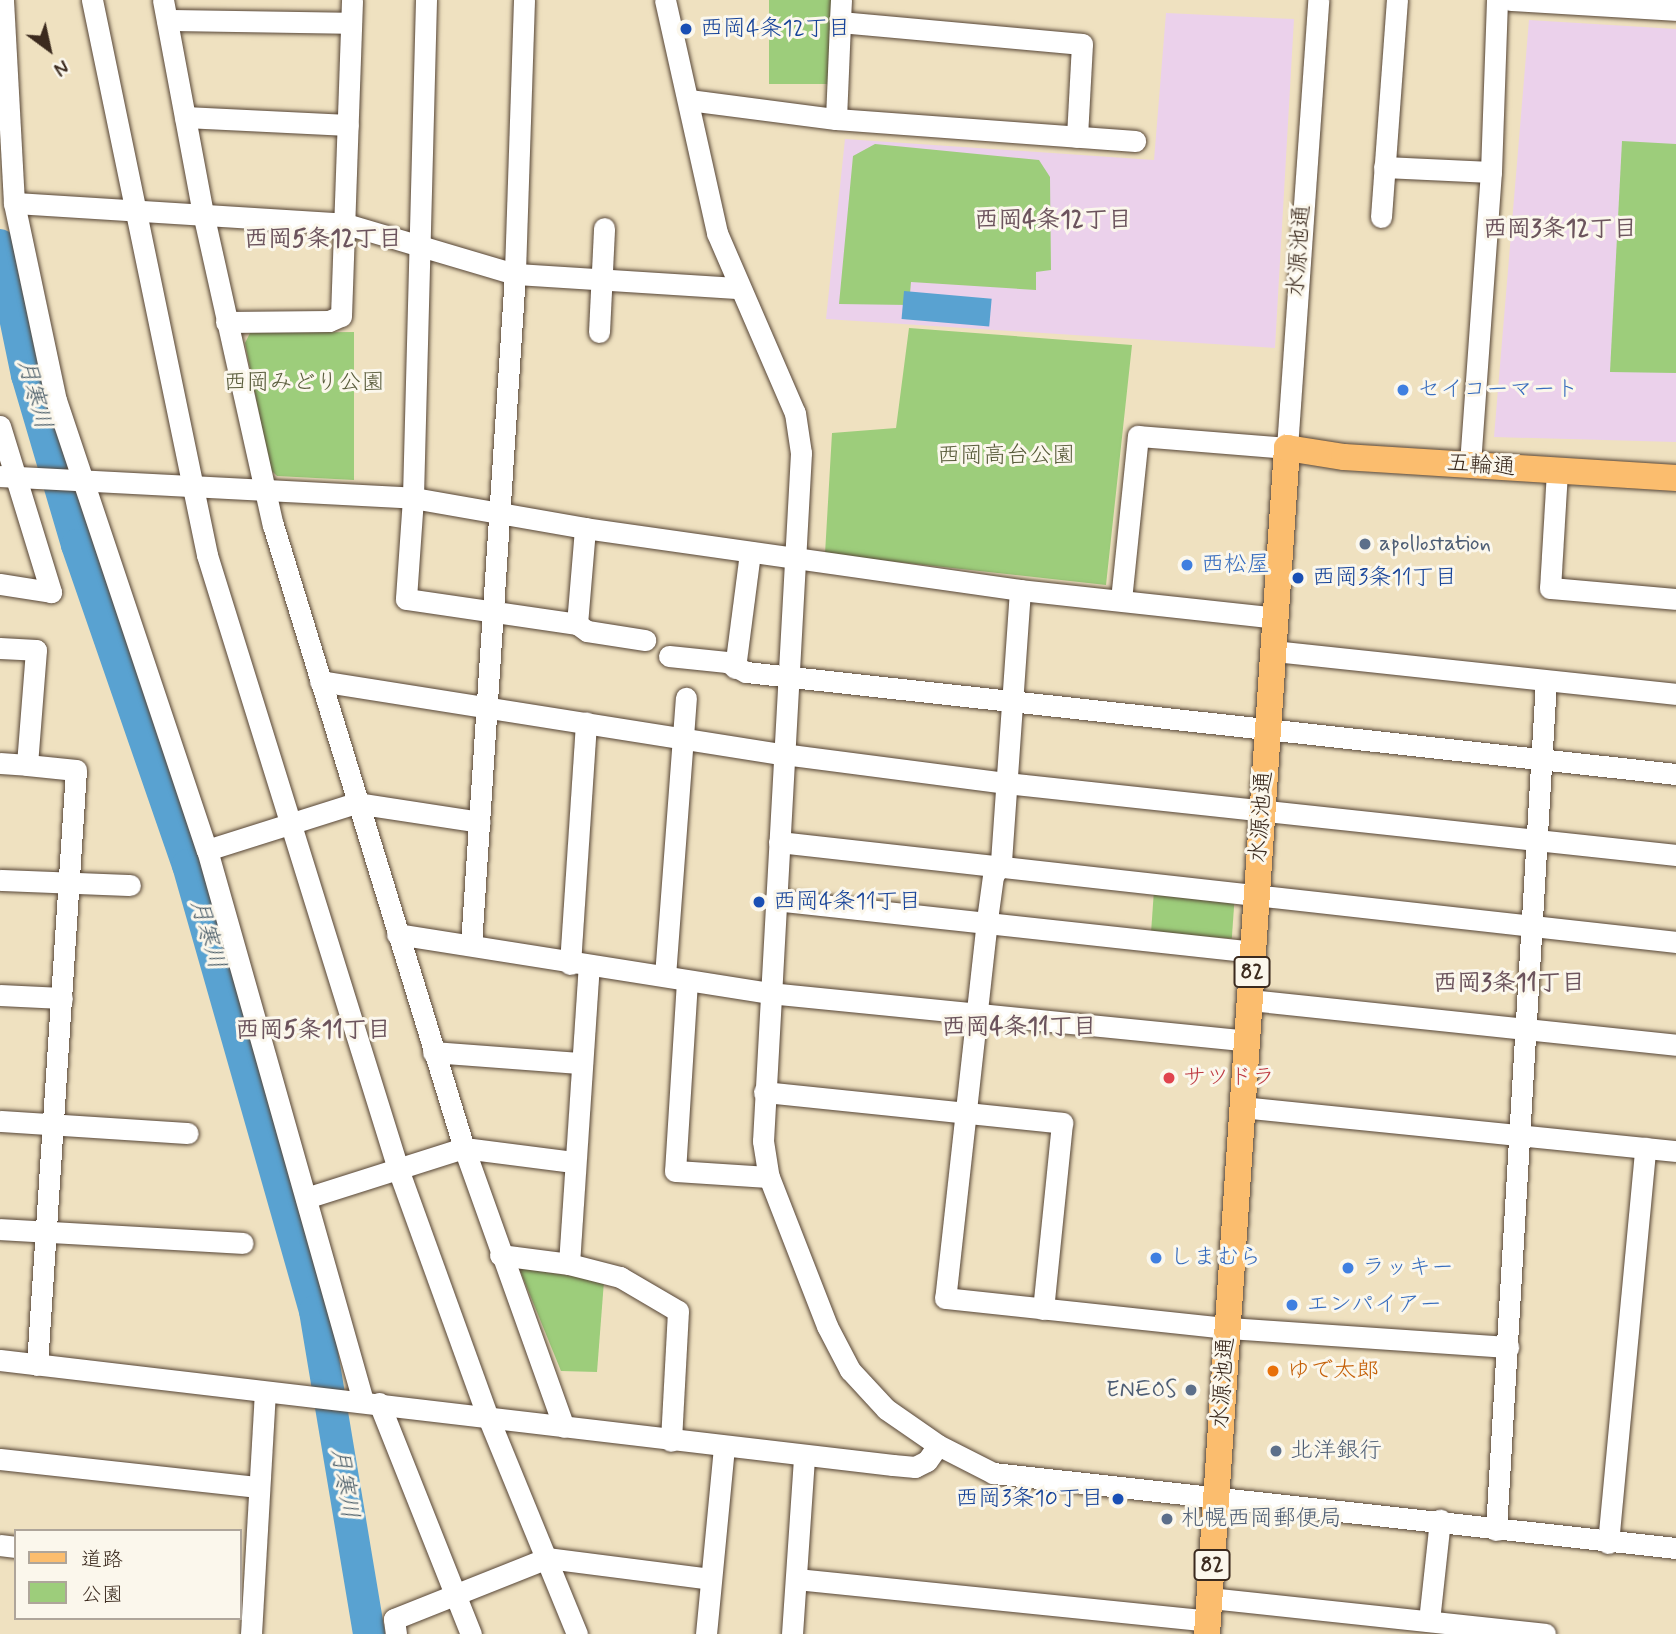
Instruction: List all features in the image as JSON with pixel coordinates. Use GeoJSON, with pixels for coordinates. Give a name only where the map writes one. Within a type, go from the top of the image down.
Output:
{"type":"FeatureCollection","features":[{"type":"Feature","properties":{"kind":"main road","name":"五輪通"},"geometry":{"type":"LineString","coordinates":[[1287,448],[1344,457],[1676,478]]}},
{"type":"Feature","properties":{"kind":"main road","name":"水源池通"},"geometry":{"type":"LineString","coordinates":[[1208,1618],[1287,448]]}},
{"type":"Feature","properties":{"kind":"street"},"geometry":{"type":"LineString","coordinates":[[3,0],[14,203],[75,480],[207,850],[363,1401],[454,1592],[471,1634]]}},
{"type":"Feature","properties":{"kind":"street"},"geometry":{"type":"LineString","coordinates":[[92,0],[132,211],[190,488],[289,823],[398,1168],[488,1418],[577,1634]]}},
{"type":"Feature","properties":{"kind":"street"},"geometry":{"type":"LineString","coordinates":[[226,322],[329,321],[341,316],[352,0]]}},
{"type":"Feature","properties":{"kind":"street"},"geometry":{"type":"LineString","coordinates":[[426,0],[413,498],[406,599],[578,624],[587,631],[645,640]]}},
{"type":"Feature","properties":{"kind":"street"},"geometry":{"type":"LineString","coordinates":[[471,946],[502,514],[515,274],[524,0]]}},
{"type":"Feature","properties":{"kind":"street"},"geometry":{"type":"LineString","coordinates":[[665,0],[718,233],[738,288],[795,413],[801,453],[769,993],[763,1141],[769,1177],[837,1350],[886,1409],[938,1445],[993,1473],[1440,1520],[1496,1530],[1608,1543],[1676,1548]]}},
{"type":"Feature","properties":{"kind":"street"},"geometry":{"type":"LineString","coordinates":[[836,119],[841,0]]}},
{"type":"Feature","properties":{"kind":"street","name":"水源池通"},"geometry":{"type":"LineString","coordinates":[[1287,448],[1318,0]]}},
{"type":"Feature","properties":{"kind":"street"},"geometry":{"type":"LineString","coordinates":[[1381,217],[1397,0]]}},
{"type":"Feature","properties":{"kind":"street"},"geometry":{"type":"LineString","coordinates":[[1469,464],[1491,173],[1497,0]]}},
{"type":"Feature","properties":{"kind":"street"},"geometry":{"type":"LineString","coordinates":[[1510,0],[1676,10]]}},
{"type":"Feature","properties":{"kind":"street"},"geometry":{"type":"LineString","coordinates":[[351,23],[165,10],[203,214],[263,488],[433,1052],[500,1255],[564,1427]]}},
{"type":"Feature","properties":{"kind":"street"},"geometry":{"type":"LineString","coordinates":[[840,22],[1082,44],[1077,137]]}},
{"type":"Feature","properties":{"kind":"street"},"geometry":{"type":"LineString","coordinates":[[689,100],[836,119],[1135,141]]}},
{"type":"Feature","properties":{"kind":"street"},"geometry":{"type":"LineString","coordinates":[[185,117],[348,125]]}},
{"type":"Feature","properties":{"kind":"street"},"geometry":{"type":"LineString","coordinates":[[1384,167],[1491,173]]}},
{"type":"Feature","properties":{"kind":"street"},"geometry":{"type":"LineString","coordinates":[[14,203],[346,224],[515,274],[738,288]]}},
{"type":"Feature","properties":{"kind":"street"},"geometry":{"type":"LineString","coordinates":[[599,332],[604,228]]}},
{"type":"Feature","properties":{"kind":"street"},"geometry":{"type":"LineString","coordinates":[[0,426],[51,592],[0,584]]}},
{"type":"Feature","properties":{"kind":"street"},"geometry":{"type":"LineString","coordinates":[[1121,600],[1138,436],[1287,448]]}},
{"type":"Feature","properties":{"kind":"street"},"geometry":{"type":"LineString","coordinates":[[1557,471],[1550,588],[1676,598]]}},
{"type":"Feature","properties":{"kind":"street"},"geometry":{"type":"LineString","coordinates":[[14,477],[190,488],[263,488],[413,498],[585,528],[1020,590],[1276,618]]}},
{"type":"Feature","properties":{"kind":"street"},"geometry":{"type":"LineString","coordinates":[[578,624],[585,528]]}},
{"type":"Feature","properties":{"kind":"street"},"geometry":{"type":"LineString","coordinates":[[735,668],[750,552]]}},
{"type":"Feature","properties":{"kind":"street"},"geometry":{"type":"LineString","coordinates":[[1020,590],[1001,864],[993,876],[987,920],[945,1298],[1228,1328],[1508,1348]]}},
{"type":"Feature","properties":{"kind":"street"},"geometry":{"type":"LineString","coordinates":[[0,648],[36,650],[27,765]]}},
{"type":"Feature","properties":{"kind":"street"},"geometry":{"type":"LineString","coordinates":[[1274,651],[1676,694]]}},
{"type":"Feature","properties":{"kind":"street"},"geometry":{"type":"LineString","coordinates":[[669,656],[727,662],[735,668],[789,676],[1269,726],[1676,774]]}},
{"type":"Feature","properties":{"kind":"street"},"geometry":{"type":"LineString","coordinates":[[320,681],[783,754],[1006,783],[1676,855]]}},
{"type":"Feature","properties":{"kind":"street"},"geometry":{"type":"LineString","coordinates":[[1496,1530],[1522,1136],[1546,682]]}},
{"type":"Feature","properties":{"kind":"street"},"geometry":{"type":"LineString","coordinates":[[665,976],[686,698]]}},
{"type":"Feature","properties":{"kind":"street"},"geometry":{"type":"LineString","coordinates":[[569,1264],[579,1063],[586,723]]}},
{"type":"Feature","properties":{"kind":"street"},"geometry":{"type":"LineString","coordinates":[[0,763],[76,770],[37,1365]]}},
{"type":"Feature","properties":{"kind":"street"},"geometry":{"type":"LineString","coordinates":[[207,850],[356,803],[480,822]]}},
{"type":"Feature","properties":{"kind":"street"},"geometry":{"type":"LineString","coordinates":[[779,842],[1001,864],[1532,930],[1676,943]]}},
{"type":"Feature","properties":{"kind":"street"},"geometry":{"type":"LineString","coordinates":[[0,880],[130,885]]}},
{"type":"Feature","properties":{"kind":"street"},"geometry":{"type":"LineString","coordinates":[[775,900],[987,920],[1254,951]]}},
{"type":"Feature","properties":{"kind":"street"},"geometry":{"type":"LineString","coordinates":[[397,934],[579,965],[769,993],[1247,1041]]}},
{"type":"Feature","properties":{"kind":"street"},"geometry":{"type":"LineString","coordinates":[[687,981],[675,1171],[769,1177]]}},
{"type":"Feature","properties":{"kind":"street"},"geometry":{"type":"LineString","coordinates":[[0,995],[62,998]]}},
{"type":"Feature","properties":{"kind":"street"},"geometry":{"type":"LineString","coordinates":[[1250,1000],[1676,1045]]}},
{"type":"Feature","properties":{"kind":"street"},"geometry":{"type":"LineString","coordinates":[[433,1052],[579,1063]]}},
{"type":"Feature","properties":{"kind":"street"},"geometry":{"type":"LineString","coordinates":[[764,1092],[1062,1122],[1043,1309]]}},
{"type":"Feature","properties":{"kind":"street"},"geometry":{"type":"LineString","coordinates":[[1242,1107],[1676,1150]]}},
{"type":"Feature","properties":{"kind":"street"},"geometry":{"type":"LineString","coordinates":[[0,1121],[188,1133]]}},
{"type":"Feature","properties":{"kind":"street"},"geometry":{"type":"LineString","coordinates":[[306,1198],[464,1148],[573,1162]]}},
{"type":"Feature","properties":{"kind":"street"},"geometry":{"type":"LineString","coordinates":[[1608,1543],[1645,1148]]}},
{"type":"Feature","properties":{"kind":"street"},"geometry":{"type":"LineString","coordinates":[[0,1229],[243,1243]]}},
{"type":"Feature","properties":{"kind":"street"},"geometry":{"type":"LineString","coordinates":[[500,1255],[569,1264],[620,1277],[678,1311],[671,1441]]}},
{"type":"Feature","properties":{"kind":"street"},"geometry":{"type":"LineString","coordinates":[[0,1360],[363,1401],[804,1457],[915,1467],[926,1461],[938,1445]]}},
{"type":"Feature","properties":{"kind":"street"},"geometry":{"type":"LineString","coordinates":[[251,1634],[246,1573],[258,1487],[265,1392]]}},
{"type":"Feature","properties":{"kind":"street"},"geometry":{"type":"LineString","coordinates":[[706,1634],[724,1448]]}},
{"type":"Feature","properties":{"kind":"street"},"geometry":{"type":"LineString","coordinates":[[792,1634],[804,1457]]}},
{"type":"Feature","properties":{"kind":"street"},"geometry":{"type":"LineString","coordinates":[[0,1460],[258,1487]]}},
{"type":"Feature","properties":{"kind":"street"},"geometry":{"type":"LineString","coordinates":[[1429,1621],[1440,1520]]}},
{"type":"Feature","properties":{"kind":"street"},"geometry":{"type":"LineString","coordinates":[[396,1634],[394,1619],[454,1592],[547,1558],[710,1578]]}},
{"type":"Feature","properties":{"kind":"street"},"geometry":{"type":"LineString","coordinates":[[797,1579],[1208,1618],[1429,1621],[1545,1634]]}},
{"type":"Feature","properties":{"kind":"shaded area"},"geometry":{"type":"Polygon","coordinates":[[[1166,13],[1294,19],[1275,348],[826,319],[845,139],[1154,160],[1166,13]]]}},
{"type":"Feature","properties":{"kind":"shaded area"},"geometry":{"type":"Polygon","coordinates":[[[1529,20],[1676,29],[1676,442],[1494,437],[1529,20]]]}},
{"type":"Feature","properties":{"kind":"green space"},"geometry":{"type":"Polygon","coordinates":[[[769,0],[831,0],[831,84],[769,84],[769,0]]]}},
{"type":"Feature","properties":{"kind":"green space"},"geometry":{"type":"Polygon","coordinates":[[[1622,141],[1676,144],[1676,373],[1610,372],[1622,141]]]}},
{"type":"Feature","properties":{"kind":"green space"},"geometry":{"type":"Polygon","coordinates":[[[875,144],[1039,160],[1050,177],[1051,270],[1036,272],[1036,290],[911,282],[909,305],[839,304],[853,156],[875,144]]]}},
{"type":"Feature","properties":{"kind":"green space","name":"西岡高台公園"},"geometry":{"type":"Polygon","coordinates":[[[909,328],[1132,345],[1106,585],[825,554],[832,433],[896,428],[909,328]]]}},
{"type":"Feature","properties":{"kind":"green space","name":"西岡みどり公園"},"geometry":{"type":"Polygon","coordinates":[[[354,332],[354,480],[277,476],[270,469],[245,343],[250,333],[354,332]]]}},
{"type":"Feature","properties":{"kind":"green space"},"geometry":{"type":"Polygon","coordinates":[[[1154,890],[1235,896],[1232,939],[1151,933],[1154,890]]]}},
{"type":"Feature","properties":{"kind":"green space"},"geometry":{"type":"Polygon","coordinates":[[[519,1268],[604,1281],[597,1372],[561,1371],[519,1268]]]}},
{"type":"Feature","properties":{"kind":"water"},"geometry":{"type":"Polygon","coordinates":[[[904,291],[992,299],[989,327],[902,319],[904,291]]]}},
{"type":"Feature","properties":{"kind":"waterway","name":"月寒川"},"geometry":{"type":"LineString","coordinates":[[0,245],[27,375],[77,545],[188,865],[315,1311],[369,1634]]}},
{"type":"Feature","properties":{"kind":"place","name":"西岡4条12丁目"},"geometry":{"type":"Point","coordinates":[686,29]}},
{"type":"Feature","properties":{"kind":"place","name":"セイコーマート"},"geometry":{"type":"Point","coordinates":[1403,390]}},
{"type":"Feature","properties":{"kind":"place","name":"apollostation"},"geometry":{"type":"Point","coordinates":[1365,544]}},
{"type":"Feature","properties":{"kind":"place","name":"西松屋"},"geometry":{"type":"Point","coordinates":[1187,565]}},
{"type":"Feature","properties":{"kind":"place","name":"西岡3条11丁目"},"geometry":{"type":"Point","coordinates":[1298,578]}},
{"type":"Feature","properties":{"kind":"place","name":"西岡4条11丁目"},"geometry":{"type":"Point","coordinates":[759,902]}},
{"type":"Feature","properties":{"kind":"place","name":"サツドラ"},"geometry":{"type":"Point","coordinates":[1169,1078]}},
{"type":"Feature","properties":{"kind":"place","name":"しまむら"},"geometry":{"type":"Point","coordinates":[1156,1258]}},
{"type":"Feature","properties":{"kind":"place","name":"ラッキー"},"geometry":{"type":"Point","coordinates":[1348,1268]}},
{"type":"Feature","properties":{"kind":"place","name":"エンパイアー"},"geometry":{"type":"Point","coordinates":[1292,1305]}},
{"type":"Feature","properties":{"kind":"place","name":"ゆで太郎"},"geometry":{"type":"Point","coordinates":[1273,1371]}},
{"type":"Feature","properties":{"kind":"place","name":"ENEOS"},"geometry":{"type":"Point","coordinates":[1191,1390]}},
{"type":"Feature","properties":{"kind":"place","name":"北洋銀行"},"geometry":{"type":"Point","coordinates":[1276,1451]}},
{"type":"Feature","properties":{"kind":"place","name":"西岡3条10丁目"},"geometry":{"type":"Point","coordinates":[1118,1499]}},
{"type":"Feature","properties":{"kind":"place","name":"札幌西岡郵便局"},"geometry":{"type":"Point","coordinates":[1167,1519]}},
{"type":"Feature","properties":{"kind":"district","name":"西岡4条12丁目"},"geometry":{"type":"Point","coordinates":[1053,221]}},
{"type":"Feature","properties":{"kind":"district","name":"西岡3条12丁目"},"geometry":{"type":"Point","coordinates":[1560,230]}},
{"type":"Feature","properties":{"kind":"district","name":"西岡5条12丁目"},"geometry":{"type":"Point","coordinates":[323,240]}},
{"type":"Feature","properties":{"kind":"district","name":"西岡3条11丁目"},"geometry":{"type":"Point","coordinates":[1509,984]}},
{"type":"Feature","properties":{"kind":"district","name":"西岡4条11丁目"},"geometry":{"type":"Point","coordinates":[1019,1028]}},
{"type":"Feature","properties":{"kind":"district","name":"西岡5条11丁目"},"geometry":{"type":"Point","coordinates":[313,1031]}}]}
